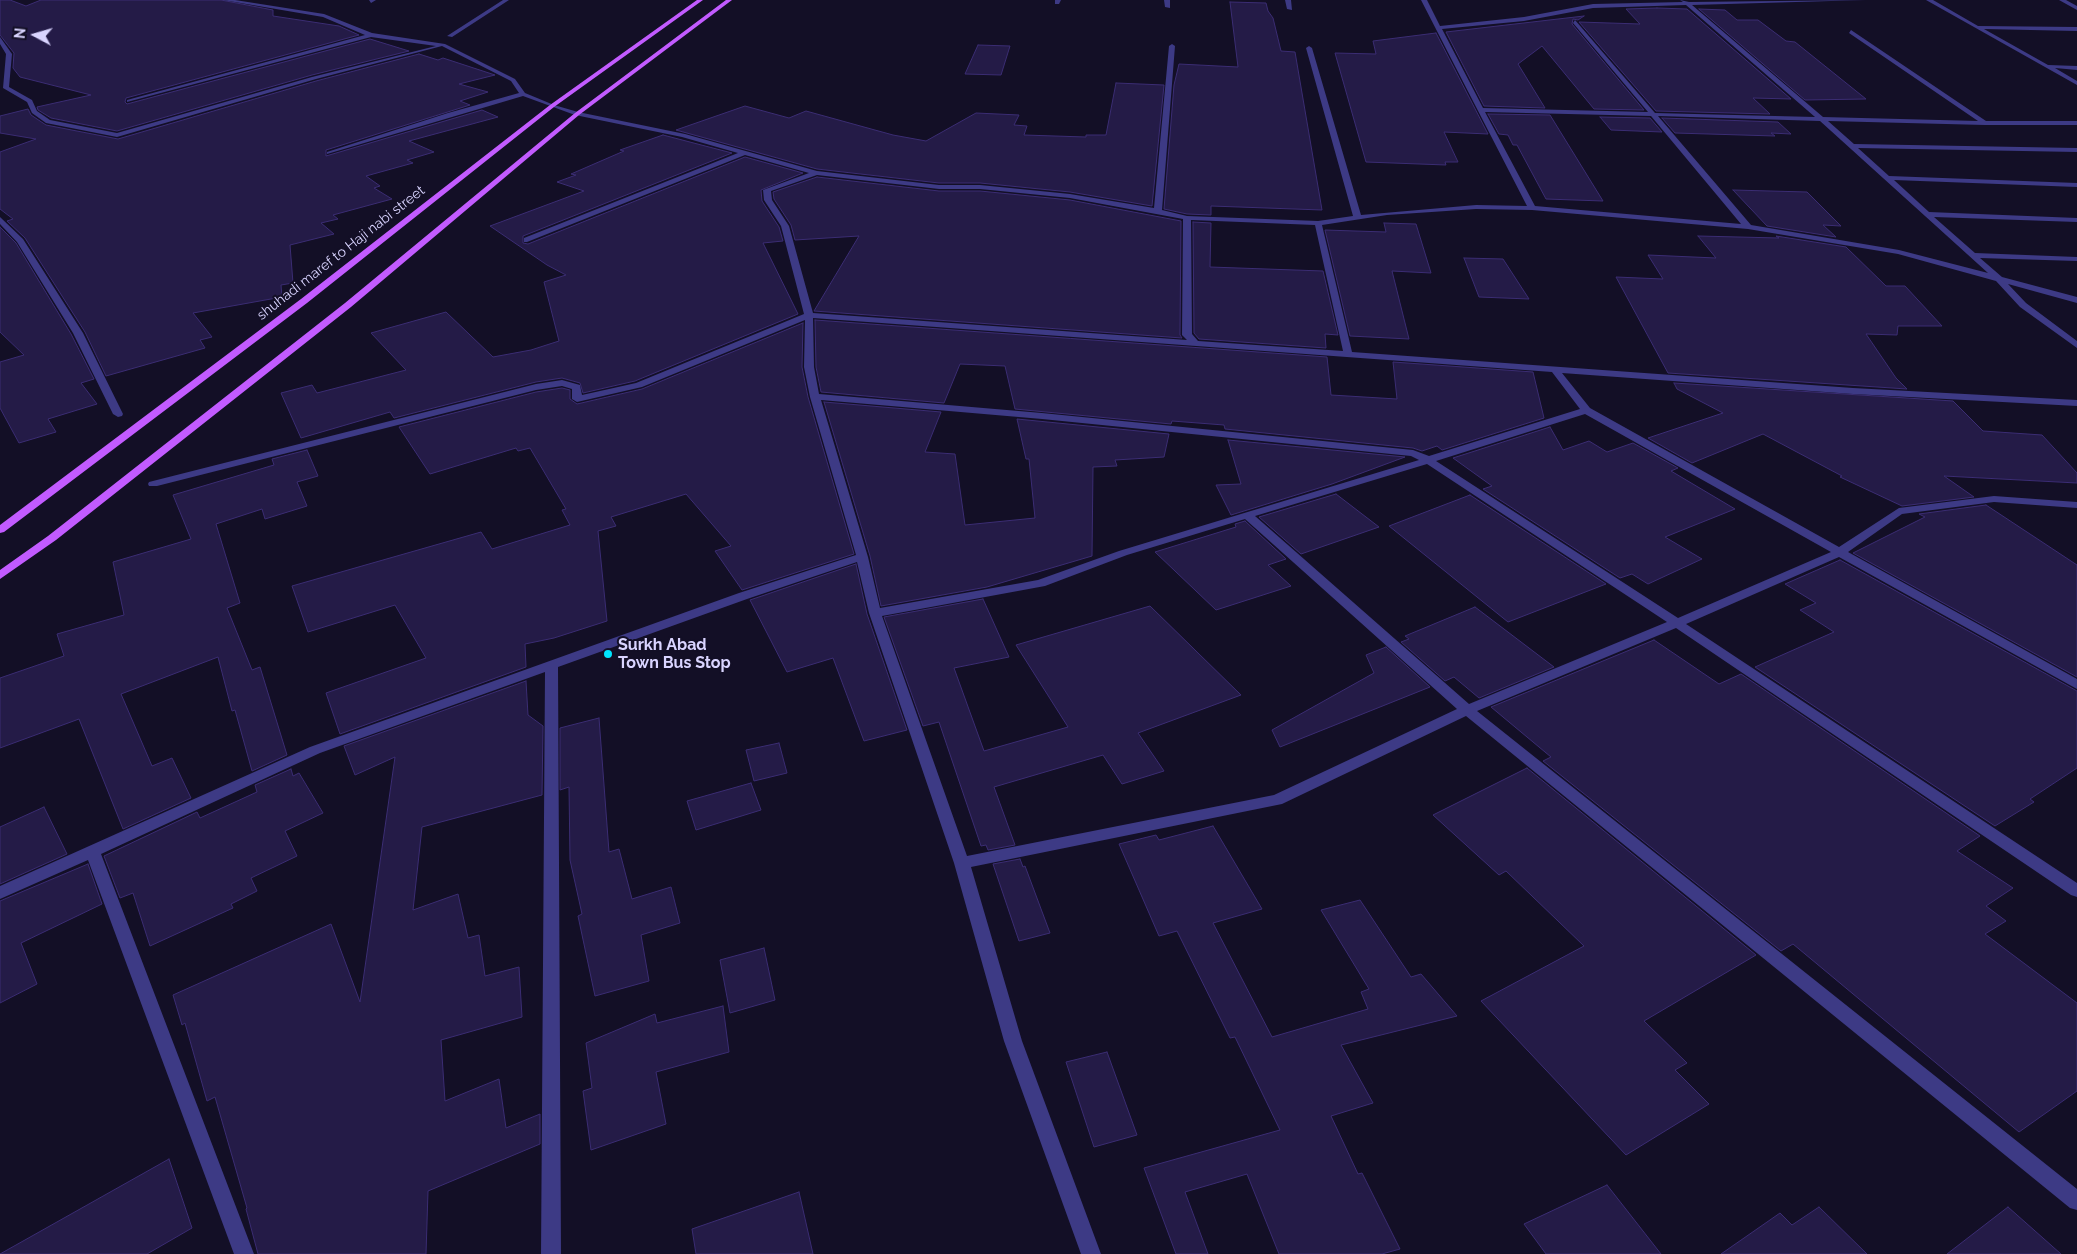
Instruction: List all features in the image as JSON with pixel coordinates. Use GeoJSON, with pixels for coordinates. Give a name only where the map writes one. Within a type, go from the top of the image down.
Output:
{"type":"FeatureCollection","features":[{"type":"Feature","properties":{"kind":"main road","name":"shuhadi maref to Haji nabi street"},"geometry":{"type":"LineString","coordinates":[[0,530],[304,301],[552,106],[700,0]]}},
{"type":"Feature","properties":{"kind":"main road"},"geometry":{"type":"LineString","coordinates":[[0,576],[52,538],[348,305],[577,114],[729,0]]}},
{"type":"Feature","properties":{"kind":"street"},"geometry":{"type":"LineString","coordinates":[[226,0],[324,16],[371,35],[443,45],[513,80],[523,94],[552,106],[577,114],[660,130],[816,173],[940,187],[980,187],[1070,196],[1158,211],[1187,218],[1318,223],[1476,207],[1532,208],[1748,227],[1899,252],[2077,300]]}},
{"type":"Feature","properties":{"kind":"street"},"geometry":{"type":"LineString","coordinates":[[450,36],[506,0]]}},
{"type":"Feature","properties":{"kind":"street"},"geometry":{"type":"LineString","coordinates":[[1167,0],[1168,7]]}},
{"type":"Feature","properties":{"kind":"street"},"geometry":{"type":"LineString","coordinates":[[1288,0],[1290,9]]}},
{"type":"Feature","properties":{"kind":"street"},"geometry":{"type":"LineString","coordinates":[[1424,0],[1532,208]]}},
{"type":"Feature","properties":{"kind":"street"},"geometry":{"type":"LineString","coordinates":[[1439,28],[1524,19],[1593,6],[1685,2],[1863,0]]}},
{"type":"Feature","properties":{"kind":"street"},"geometry":{"type":"LineString","coordinates":[[1929,0],[2077,83]]}},
{"type":"Feature","properties":{"kind":"street"},"geometry":{"type":"LineString","coordinates":[[2062,0],[2077,8]]}},
{"type":"Feature","properties":{"kind":"street"},"geometry":{"type":"LineString","coordinates":[[1685,2],[1822,119],[1999,279],[2023,305],[2077,345]]}},
{"type":"Feature","properties":{"kind":"street"},"geometry":{"type":"LineString","coordinates":[[1575,22],[1748,227]]}},
{"type":"Feature","properties":{"kind":"street"},"geometry":{"type":"LineString","coordinates":[[1977,26],[2077,29]]}},
{"type":"Feature","properties":{"kind":"street"},"geometry":{"type":"LineString","coordinates":[[1851,32],[1984,123]]}},
{"type":"Feature","properties":{"kind":"street"},"geometry":{"type":"LineString","coordinates":[[129,101],[371,35]]}},
{"type":"Feature","properties":{"kind":"street"},"geometry":{"type":"LineString","coordinates":[[0,39],[9,54],[6,88],[30,102],[34,112],[48,122],[117,135],[314,78],[443,45]]}},
{"type":"Feature","properties":{"kind":"street"},"geometry":{"type":"LineString","coordinates":[[1158,211],[1172,46]]}},
{"type":"Feature","properties":{"kind":"street"},"geometry":{"type":"LineString","coordinates":[[1309,48],[1358,218]]}},
{"type":"Feature","properties":{"kind":"street"},"geometry":{"type":"LineString","coordinates":[[2045,65],[2077,68]]}},
{"type":"Feature","properties":{"kind":"street"},"geometry":{"type":"LineString","coordinates":[[329,153],[450,114],[523,94]]}},
{"type":"Feature","properties":{"kind":"street"},"geometry":{"type":"LineString","coordinates":[[1481,110],[1984,123],[2077,123]]}},
{"type":"Feature","properties":{"kind":"street"},"geometry":{"type":"LineString","coordinates":[[1851,146],[2077,150]]}},
{"type":"Feature","properties":{"kind":"street"},"geometry":{"type":"LineString","coordinates":[[527,240],[743,153]]}},
{"type":"Feature","properties":{"kind":"street"},"geometry":{"type":"LineString","coordinates":[[816,173],[767,190],[768,200],[785,226],[809,315],[809,367],[814,397],[862,557],[876,613],[962,863],[1013,1041],[1092,1254]]}},
{"type":"Feature","properties":{"kind":"street"},"geometry":{"type":"LineString","coordinates":[[1887,178],[2077,185]]}},
{"type":"Feature","properties":{"kind":"street"},"geometry":{"type":"LineString","coordinates":[[1927,214],[2077,220]]}},
{"type":"Feature","properties":{"kind":"street"},"geometry":{"type":"LineString","coordinates":[[1187,218],[1188,335],[1196,344]]}},
{"type":"Feature","properties":{"kind":"street"},"geometry":{"type":"LineString","coordinates":[[0,219],[20,241],[78,333],[118,414]]}},
{"type":"Feature","properties":{"kind":"street"},"geometry":{"type":"LineString","coordinates":[[1318,223],[1348,354]]}},
{"type":"Feature","properties":{"kind":"street"},"geometry":{"type":"LineString","coordinates":[[1972,256],[2077,260]]}},
{"type":"Feature","properties":{"kind":"street"},"geometry":{"type":"LineString","coordinates":[[153,484],[536,387],[562,384],[577,387],[577,400],[616,391],[638,385],[727,350],[809,315],[1853,391],[2077,402]]}},
{"type":"Feature","properties":{"kind":"street"},"geometry":{"type":"LineString","coordinates":[[1555,370],[1586,410],[2077,685]]}},
{"type":"Feature","properties":{"kind":"street"},"geometry":{"type":"LineString","coordinates":[[814,397],[1042,416],[1412,453],[1428,460],[1677,623],[2077,891]]}},
{"type":"Feature","properties":{"kind":"street"},"geometry":{"type":"LineString","coordinates":[[876,613],[1041,583],[1123,552],[1586,410]]}},
{"type":"Feature","properties":{"kind":"street"},"geometry":{"type":"LineString","coordinates":[[962,863],[1276,800],[1467,710],[1677,623],[1840,552],[1899,511],[1994,498],[2077,505]]}},
{"type":"Feature","properties":{"kind":"street"},"geometry":{"type":"LineString","coordinates":[[1247,515],[1467,710],[2077,1201]]}},
{"type":"Feature","properties":{"kind":"street"},"geometry":{"type":"LineString","coordinates":[[0,893],[315,750],[743,596],[862,557]]}},
{"type":"Feature","properties":{"kind":"street"},"geometry":{"type":"LineString","coordinates":[[551,1254],[552,665]]}},
{"type":"Feature","properties":{"kind":"street"},"geometry":{"type":"LineString","coordinates":[[92,851],[244,1254]]}},
{"type":"Feature","properties":{"kind":"building"},"geometry":{"type":"Polygon","coordinates":[[[0,0],[10,0],[26,6],[41,0],[221,0],[273,10],[273,16],[339,26],[359,35],[126,98],[125,102],[127,104],[370,39],[409,51],[312,75],[117,131],[51,118],[38,110],[37,107],[91,95],[20,77],[13,68],[14,53],[0,35],[0,0]]]}},
{"type":"Feature","properties":{"kind":"building"},"geometry":{"type":"Polygon","coordinates":[[[1230,2],[1266,3],[1268,11],[1273,18],[1281,51],[1295,52],[1322,210],[1211,206],[1211,215],[1187,214],[1164,209],[1174,85],[1179,64],[1238,67],[1230,2]]]}},
{"type":"Feature","properties":{"kind":"building"},"geometry":{"type":"Polygon","coordinates":[[[1626,9],[1687,9],[1791,99],[1753,98],[1770,114],[1656,111],[1579,22],[1640,24],[1626,9]]]}},
{"type":"Feature","properties":{"kind":"building"},"geometry":{"type":"Polygon","coordinates":[[[1699,9],[1725,10],[1737,20],[1758,20],[1786,41],[1795,42],[1866,99],[1805,100],[1699,9]]]}},
{"type":"Feature","properties":{"kind":"building"},"geometry":{"type":"Polygon","coordinates":[[[1584,16],[1578,20],[1573,19],[1572,24],[1644,110],[1594,109],[1542,46],[1518,64],[1545,108],[1484,106],[1446,32],[1584,16]]]}},
{"type":"Feature","properties":{"kind":"building"},"geometry":{"type":"Polygon","coordinates":[[[1436,33],[1488,134],[1444,132],[1458,162],[1445,162],[1446,165],[1366,162],[1335,53],[1376,54],[1373,41],[1436,33]]]}},
{"type":"Feature","properties":{"kind":"building"},"geometry":{"type":"Polygon","coordinates":[[[978,45],[1010,46],[1001,75],[965,74],[978,45]]]}},
{"type":"Feature","properties":{"kind":"building"},"geometry":{"type":"Polygon","coordinates":[[[419,54],[438,60],[443,58],[495,75],[459,84],[488,92],[460,101],[470,105],[326,150],[326,156],[482,110],[498,117],[409,141],[434,152],[407,160],[413,163],[366,176],[380,186],[374,188],[392,199],[333,215],[338,219],[321,223],[334,234],[290,245],[293,283],[281,285],[282,297],[193,313],[212,337],[200,340],[205,348],[106,376],[85,332],[25,238],[7,221],[13,219],[0,209],[0,152],[36,139],[0,133],[0,116],[28,109],[31,115],[46,125],[118,139],[316,81],[419,54]]]}},
{"type":"Feature","properties":{"kind":"building"},"geometry":{"type":"Polygon","coordinates":[[[1116,83],[1164,85],[1152,206],[1070,192],[980,183],[939,183],[817,169],[676,130],[745,106],[789,118],[806,111],[893,135],[926,141],[976,113],[1019,115],[1014,125],[1027,126],[1024,135],[1086,137],[1086,135],[1106,135],[1116,83]]]}},
{"type":"Feature","properties":{"kind":"building"},"geometry":{"type":"Polygon","coordinates":[[[1488,114],[1550,115],[1603,201],[1546,199],[1517,145],[1513,145],[1508,135],[1499,134],[1488,114]]]}},
{"type":"Feature","properties":{"kind":"building"},"geometry":{"type":"Polygon","coordinates":[[[1600,117],[1650,118],[1662,132],[1611,130],[1600,117]]]}},
{"type":"Feature","properties":{"kind":"building"},"geometry":{"type":"Polygon","coordinates":[[[1662,118],[1778,122],[1791,134],[1771,133],[1775,136],[1675,133],[1662,118]]]}},
{"type":"Feature","properties":{"kind":"building"},"geometry":{"type":"Polygon","coordinates":[[[663,135],[732,153],[523,236],[523,243],[528,244],[745,157],[803,173],[761,190],[762,201],[779,227],[783,241],[763,243],[798,314],[635,381],[583,393],[580,383],[562,378],[536,382],[394,418],[390,412],[301,438],[281,393],[312,385],[317,393],[406,370],[371,333],[446,312],[493,357],[531,350],[559,341],[544,282],[566,275],[547,265],[490,226],[584,191],[557,182],[576,175],[571,174],[624,151],[620,150],[663,135]]]}},
{"type":"Feature","properties":{"kind":"building"},"geometry":{"type":"Polygon","coordinates":[[[817,177],[939,191],[980,191],[1070,200],[1181,221],[1180,335],[1182,338],[814,311],[859,236],[795,240],[791,225],[774,199],[773,192],[817,177]]]}},
{"type":"Feature","properties":{"kind":"building"},"geometry":{"type":"Polygon","coordinates":[[[1733,190],[1807,192],[1841,226],[1823,225],[1836,237],[1767,226],[1733,190]]]}},
{"type":"Feature","properties":{"kind":"building"},"geometry":{"type":"Polygon","coordinates":[[[1193,222],[1211,223],[1210,267],[1323,271],[1338,335],[1325,334],[1326,348],[1199,339],[1194,333],[1193,222]]]}},
{"type":"Feature","properties":{"kind":"building"},"geometry":{"type":"Polygon","coordinates":[[[1384,223],[1416,224],[1431,273],[1392,271],[1409,339],[1350,336],[1325,230],[1386,232],[1384,223]]]}},
{"type":"Feature","properties":{"kind":"building"},"geometry":{"type":"Polygon","coordinates":[[[0,227],[16,243],[71,334],[94,379],[81,383],[97,404],[48,419],[56,432],[19,443],[0,408],[0,362],[24,355],[0,332],[0,227]]]}},
{"type":"Feature","properties":{"kind":"building"},"geometry":{"type":"Polygon","coordinates":[[[1698,236],[1779,238],[1776,236],[1846,247],[1886,286],[1905,286],[1942,326],[1898,326],[1897,335],[1866,334],[1896,378],[1907,389],[1668,373],[1616,277],[1663,279],[1648,255],[1716,258],[1698,236]]]}},
{"type":"Feature","properties":{"kind":"building"},"geometry":{"type":"Polygon","coordinates":[[[1464,258],[1503,259],[1529,299],[1479,297],[1464,258]]]}},
{"type":"Feature","properties":{"kind":"building"},"geometry":{"type":"Polygon","coordinates":[[[815,320],[1327,357],[1331,395],[1397,399],[1393,362],[1533,372],[1544,418],[1442,450],[1437,446],[1422,451],[1413,448],[1225,429],[1224,425],[1172,421],[1171,424],[1015,409],[1005,366],[960,364],[944,403],[821,392],[816,367],[815,320]]]}},
{"type":"Feature","properties":{"kind":"building"},"geometry":{"type":"Polygon","coordinates":[[[803,323],[802,367],[808,397],[854,554],[742,590],[715,551],[731,546],[686,494],[611,517],[616,526],[598,531],[607,621],[554,638],[525,644],[526,667],[340,734],[326,693],[426,658],[395,605],[308,632],[292,586],[481,532],[492,549],[570,525],[562,510],[566,509],[530,448],[518,451],[516,448],[430,474],[399,427],[536,392],[562,388],[570,390],[570,399],[577,404],[642,389],[803,323]]]}},
{"type":"Feature","properties":{"kind":"building"},"geometry":{"type":"Polygon","coordinates":[[[1674,383],[1953,401],[1983,431],[2042,435],[2077,473],[2077,483],[1944,476],[1974,497],[1902,506],[1840,477],[1842,476],[1763,434],[1692,463],[1648,438],[1723,413],[1677,389],[1674,383]]]}},
{"type":"Feature","properties":{"kind":"building"},"geometry":{"type":"Polygon","coordinates":[[[824,402],[941,412],[925,452],[955,454],[965,525],[1035,518],[1029,459],[1026,459],[1017,419],[1169,434],[1164,457],[1115,460],[1117,466],[1093,467],[1092,556],[987,587],[881,606],[870,556],[824,402]]]}},
{"type":"Feature","properties":{"kind":"building"},"geometry":{"type":"Polygon","coordinates":[[[1550,427],[1563,450],[1589,441],[1607,452],[1633,443],[1678,468],[1671,471],[1735,509],[1665,537],[1702,559],[1648,584],[1632,574],[1620,578],[1483,489],[1492,486],[1453,458],[1550,427]]]}},
{"type":"Feature","properties":{"kind":"building"},"geometry":{"type":"Polygon","coordinates":[[[1228,440],[1405,457],[1332,484],[1231,515],[1216,485],[1241,484],[1228,440]]]}},
{"type":"Feature","properties":{"kind":"building"},"geometry":{"type":"Polygon","coordinates":[[[307,450],[318,476],[297,482],[307,506],[265,519],[262,509],[216,524],[240,603],[227,608],[252,670],[260,667],[287,755],[252,771],[235,710],[232,711],[218,657],[121,694],[152,766],[172,758],[191,798],[123,829],[79,719],[0,748],[0,678],[64,656],[57,634],[124,615],[113,562],[191,539],[173,495],[274,465],[272,459],[307,450]]]}},
{"type":"Feature","properties":{"kind":"building"},"geometry":{"type":"Polygon","coordinates":[[[1336,494],[1379,527],[1301,554],[1259,517],[1336,494]]]}},
{"type":"Feature","properties":{"kind":"building"},"geometry":{"type":"Polygon","coordinates":[[[1470,495],[1606,584],[1508,622],[1389,526],[1470,495]]]}},
{"type":"Feature","properties":{"kind":"building"},"geometry":{"type":"Polygon","coordinates":[[[1986,505],[2077,565],[2077,677],[1853,553],[1925,517],[1919,514],[1986,505]]]}},
{"type":"Feature","properties":{"kind":"building"},"geometry":{"type":"Polygon","coordinates":[[[1245,521],[1286,559],[1268,565],[1291,586],[1216,610],[1155,552],[1236,527],[1235,524],[1245,521]]]}},
{"type":"Feature","properties":{"kind":"building"},"geometry":{"type":"Polygon","coordinates":[[[1840,560],[2077,691],[2077,768],[2030,799],[2034,802],[1995,826],[1755,667],[1834,632],[1800,610],[1816,603],[1785,584],[1840,560]]]}},
{"type":"Feature","properties":{"kind":"building"},"geometry":{"type":"Polygon","coordinates":[[[856,564],[867,614],[907,730],[864,741],[833,658],[787,672],[750,600],[856,564]]]}},
{"type":"Feature","properties":{"kind":"building"},"geometry":{"type":"Polygon","coordinates":[[[983,599],[1009,657],[954,668],[984,751],[1068,727],[1016,645],[1150,606],[1241,695],[1138,733],[1164,771],[1122,784],[1103,755],[994,787],[1015,845],[988,850],[986,845],[981,846],[939,722],[923,726],[884,617],[983,599]]]}},
{"type":"Feature","properties":{"kind":"building"},"geometry":{"type":"Polygon","coordinates":[[[1475,607],[1554,667],[1479,698],[1454,677],[1445,681],[1401,642],[1409,639],[1405,636],[1475,607]]]}},
{"type":"Feature","properties":{"kind":"building"},"geometry":{"type":"Polygon","coordinates":[[[1654,640],[1719,684],[1741,674],[1980,836],[1957,851],[2013,888],[1986,906],[2006,921],[1985,934],[2077,1003],[2077,1091],[2019,1132],[1793,944],[1781,951],[1543,761],[1551,757],[1491,707],[1654,640]]]}},
{"type":"Feature","properties":{"kind":"building"},"geometry":{"type":"Polygon","coordinates":[[[1386,647],[1430,687],[1280,747],[1272,730],[1374,673],[1366,655],[1386,647]]]}},
{"type":"Feature","properties":{"kind":"building"},"geometry":{"type":"Polygon","coordinates":[[[526,681],[528,715],[543,726],[542,795],[422,827],[413,910],[458,894],[468,938],[479,935],[485,976],[519,967],[522,1017],[441,1040],[445,1101],[499,1079],[506,1128],[540,1114],[540,1144],[428,1191],[426,1254],[258,1254],[247,1208],[215,1097],[207,1101],[185,1023],[182,1025],[173,995],[331,924],[360,1002],[395,757],[355,775],[344,746],[526,681]]]}},
{"type":"Feature","properties":{"kind":"building"},"geometry":{"type":"Polygon","coordinates":[[[599,718],[609,852],[619,849],[632,899],[671,887],[680,923],[641,935],[649,981],[595,996],[578,916],[582,914],[570,860],[569,787],[560,790],[560,728],[599,718]]]}},
{"type":"Feature","properties":{"kind":"building"},"geometry":{"type":"Polygon","coordinates":[[[779,743],[787,773],[754,781],[746,750],[779,743]]]}},
{"type":"Feature","properties":{"kind":"building"},"geometry":{"type":"Polygon","coordinates":[[[1527,768],[1756,955],[1644,1021],[1687,1063],[1675,1070],[1709,1104],[1626,1155],[1481,1001],[1584,946],[1506,871],[1499,875],[1433,815],[1527,768]]]}},
{"type":"Feature","properties":{"kind":"building"},"geometry":{"type":"Polygon","coordinates":[[[291,769],[293,776],[299,773],[323,813],[285,831],[297,856],[251,878],[257,891],[231,904],[233,908],[150,946],[133,893],[120,898],[104,856],[197,812],[200,818],[257,792],[255,785],[291,769]]]}},
{"type":"Feature","properties":{"kind":"building"},"geometry":{"type":"Polygon","coordinates":[[[751,783],[761,810],[696,830],[687,801],[751,783]]]}},
{"type":"Feature","properties":{"kind":"building"},"geometry":{"type":"Polygon","coordinates":[[[44,807],[67,854],[0,884],[0,827],[44,807]]]}},
{"type":"Feature","properties":{"kind":"building"},"geometry":{"type":"Polygon","coordinates":[[[1213,826],[1262,909],[1213,923],[1272,1037],[1368,1009],[1361,992],[1369,989],[1321,910],[1360,900],[1411,977],[1421,974],[1457,1016],[1341,1045],[1373,1103],[1331,1116],[1358,1174],[1362,1173],[1400,1249],[1382,1254],[1279,1254],[1247,1174],[1185,1192],[1208,1254],[1176,1254],[1144,1168],[1280,1130],[1235,1037],[1230,1038],[1177,931],[1159,936],[1119,844],[1156,835],[1159,840],[1213,826]]]}},
{"type":"Feature","properties":{"kind":"building"},"geometry":{"type":"Polygon","coordinates":[[[1020,859],[1023,867],[1025,866],[1050,933],[1019,941],[993,864],[1020,859]]]}},
{"type":"Feature","properties":{"kind":"building"},"geometry":{"type":"Polygon","coordinates":[[[88,864],[102,904],[21,943],[37,984],[0,1003],[0,901],[88,864]]]}},
{"type":"Feature","properties":{"kind":"building"},"geometry":{"type":"Polygon","coordinates":[[[764,948],[775,1000],[730,1013],[720,960],[764,948]]]}},
{"type":"Feature","properties":{"kind":"building"},"geometry":{"type":"Polygon","coordinates":[[[723,1006],[729,1052],[656,1072],[666,1124],[591,1150],[583,1091],[592,1088],[586,1043],[655,1014],[657,1023],[723,1006]]]}},
{"type":"Feature","properties":{"kind":"building"},"geometry":{"type":"Polygon","coordinates":[[[1107,1052],[1137,1135],[1094,1147],[1066,1062],[1107,1052]]]}},
{"type":"Feature","properties":{"kind":"building"},"geometry":{"type":"Polygon","coordinates":[[[169,1159],[192,1228],[147,1254],[0,1254],[169,1159]]]}},
{"type":"Feature","properties":{"kind":"building"},"geometry":{"type":"Polygon","coordinates":[[[1607,1185],[1661,1254],[1546,1254],[1524,1224],[1607,1185]]]}},
{"type":"Feature","properties":{"kind":"building"},"geometry":{"type":"Polygon","coordinates":[[[799,1192],[813,1254],[696,1254],[692,1229],[799,1192]]]}},
{"type":"Feature","properties":{"kind":"building"},"geometry":{"type":"Polygon","coordinates":[[[1819,1207],[1867,1254],[1721,1254],[1780,1213],[1792,1225],[1819,1207]]]}},
{"type":"Feature","properties":{"kind":"building"},"geometry":{"type":"Polygon","coordinates":[[[2008,1207],[2061,1254],[1947,1254],[2008,1207]]]}},
{"type":"Feature","properties":{"kind":"place","name":"Surkh Abad Town Bus Stop"},"geometry":{"type":"Point","coordinates":[608,654]}}]}
